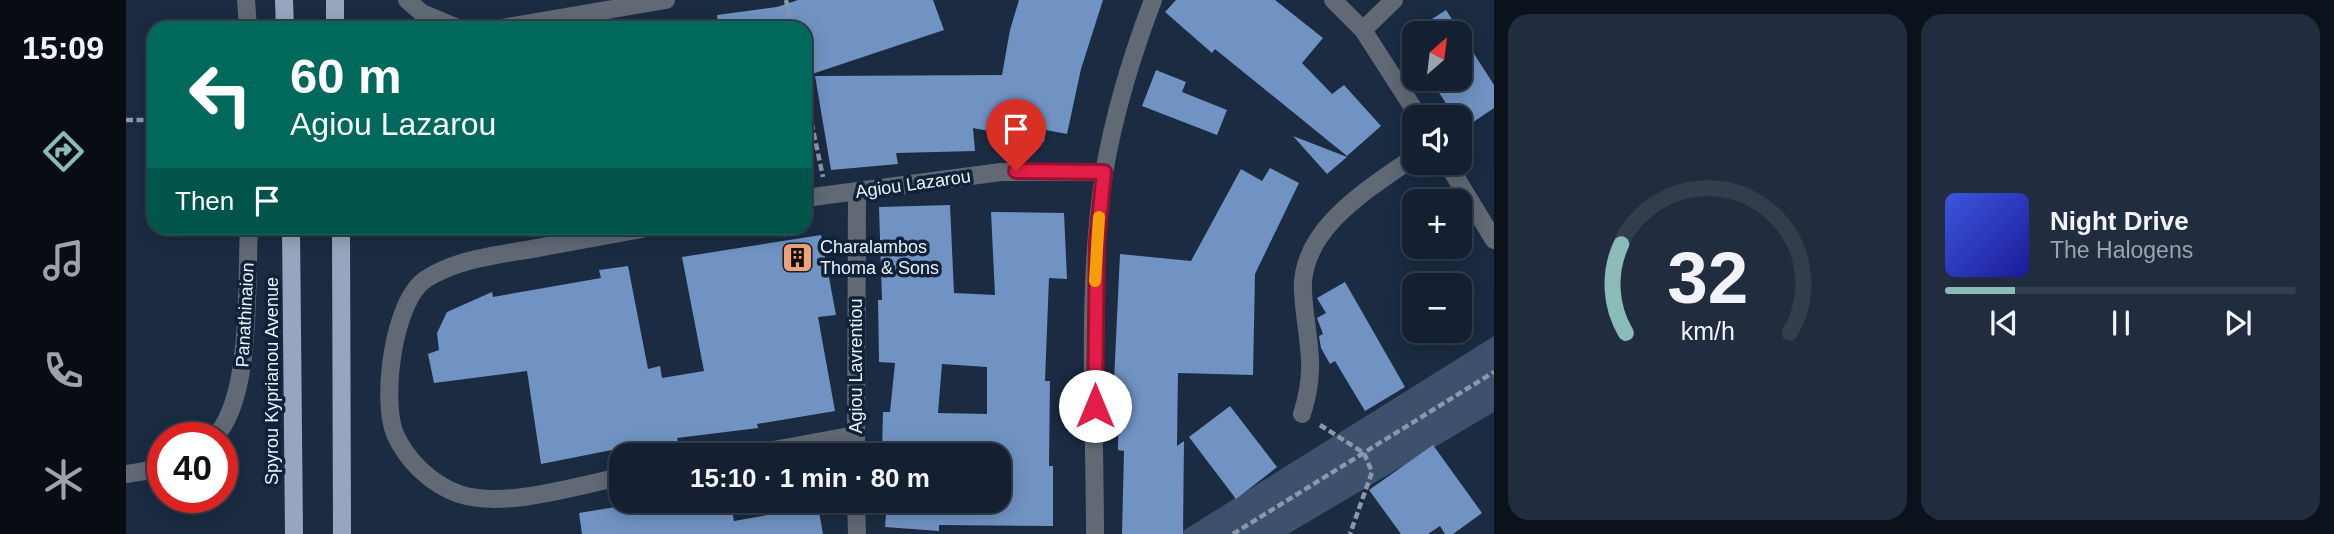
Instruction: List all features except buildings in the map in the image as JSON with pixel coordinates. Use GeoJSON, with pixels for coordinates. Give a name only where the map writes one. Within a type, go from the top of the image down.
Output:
{"type":"FeatureCollection","features":[{"type":"Feature","properties":{"kind":"main road"},"geometry":{"type":"LineString","coordinates":[[284,0],[285,21]]}},
{"type":"Feature","properties":{"kind":"main road"},"geometry":{"type":"LineString","coordinates":[[335,0],[335,21]]}},
{"type":"Feature","properties":{"kind":"main road","name":"Spyrou Kyprianou Avenue"},"geometry":{"type":"LineString","coordinates":[[291,235],[294,534]]}},
{"type":"Feature","properties":{"kind":"main road"},"geometry":{"type":"LineString","coordinates":[[341,235],[342,534]]}},
{"type":"Feature","properties":{"kind":"street"},"geometry":{"type":"LineString","coordinates":[[246,0],[248,21]]}},
{"type":"Feature","properties":{"kind":"street"},"geometry":{"type":"LineString","coordinates":[[407,0],[422,13],[441,21]]}},
{"type":"Feature","properties":{"kind":"street"},"geometry":{"type":"LineString","coordinates":[[542,21],[666,0]]}},
{"type":"Feature","properties":{"kind":"street"},"geometry":{"type":"LineString","coordinates":[[1095,534],[1094,303],[1104,172],[1120,102],[1153,0]]}},
{"type":"Feature","properties":{"kind":"street"},"geometry":{"type":"LineString","coordinates":[[1333,0],[1363,30],[1411,105]]}},
{"type":"Feature","properties":{"kind":"street"},"geometry":{"type":"LineString","coordinates":[[1363,30],[1394,0]]}},
{"type":"Feature","properties":{"kind":"street"},"geometry":{"type":"LineString","coordinates":[[1303,414],[1312,374],[1303,289],[1311,257],[1331,221],[1346,205],[1402,165]]}},
{"type":"Feature","properties":{"kind":"street","name":"Agiou Lazarou"},"geometry":{"type":"LineString","coordinates":[[812,197],[1001,172],[1104,172]]}},
{"type":"Feature","properties":{"kind":"street"},"geometry":{"type":"LineString","coordinates":[[1454,175],[1494,240]]}},
{"type":"Feature","properties":{"kind":"street","name":"Agiou Lavrentiou"},"geometry":{"type":"LineString","coordinates":[[855,443],[857,192]]}},
{"type":"Feature","properties":{"kind":"street","name":"Panathinaion"},"geometry":{"type":"LineString","coordinates":[[225,422],[241,383],[249,235]]}},
{"type":"Feature","properties":{"kind":"street"},"geometry":{"type":"LineString","coordinates":[[609,235],[477,259],[424,280],[411,294],[401,313],[392,352],[394,431],[409,458],[433,481],[459,494],[492,501],[609,479]]}},
{"type":"Feature","properties":{"kind":"street"},"geometry":{"type":"LineString","coordinates":[[811,443],[855,435]]}},
{"type":"Feature","properties":{"kind":"street"},"geometry":{"type":"LineString","coordinates":[[126,474],[147,471]]}},
{"type":"Feature","properties":{"kind":"street"},"geometry":{"type":"LineString","coordinates":[[856,513],[857,534]]}},
{"type":"Feature","properties":{"kind":"path"},"geometry":{"type":"LineString","coordinates":[[786,0],[790,21]]}},
{"type":"Feature","properties":{"kind":"path"},"geometry":{"type":"LineString","coordinates":[[126,120],[147,120]]}},
{"type":"Feature","properties":{"kind":"path"},"geometry":{"type":"LineString","coordinates":[[812,126],[826,194]]}},
{"type":"Feature","properties":{"kind":"path"},"geometry":{"type":"LineString","coordinates":[[1233,534],[1494,372]]}},
{"type":"Feature","properties":{"kind":"path"},"geometry":{"type":"LineString","coordinates":[[1303,414],[1364,453],[1372,472],[1350,534]]}},
{"type":"Feature","properties":{"kind":"shaded area"},"geometry":{"type":"Polygon","coordinates":[[[1494,336],[1494,412],[1288,534],[1178,534],[1494,336]]]}},
{"type":"Feature","properties":{"kind":"slow traffic"},"geometry":{"type":"LineString","coordinates":[[1095,281],[1099,217]]}},
{"type":"Feature","properties":{"kind":"place","name":"Charalambos Thoma & Sons"},"geometry":{"type":"Point","coordinates":[797,257]}},
{"type":"Feature","properties":{"kind":"route"},"geometry":{"type":"LineString","coordinates":[[1016,171],[1104,172],[1094,303],[1095,406]]}}]}
